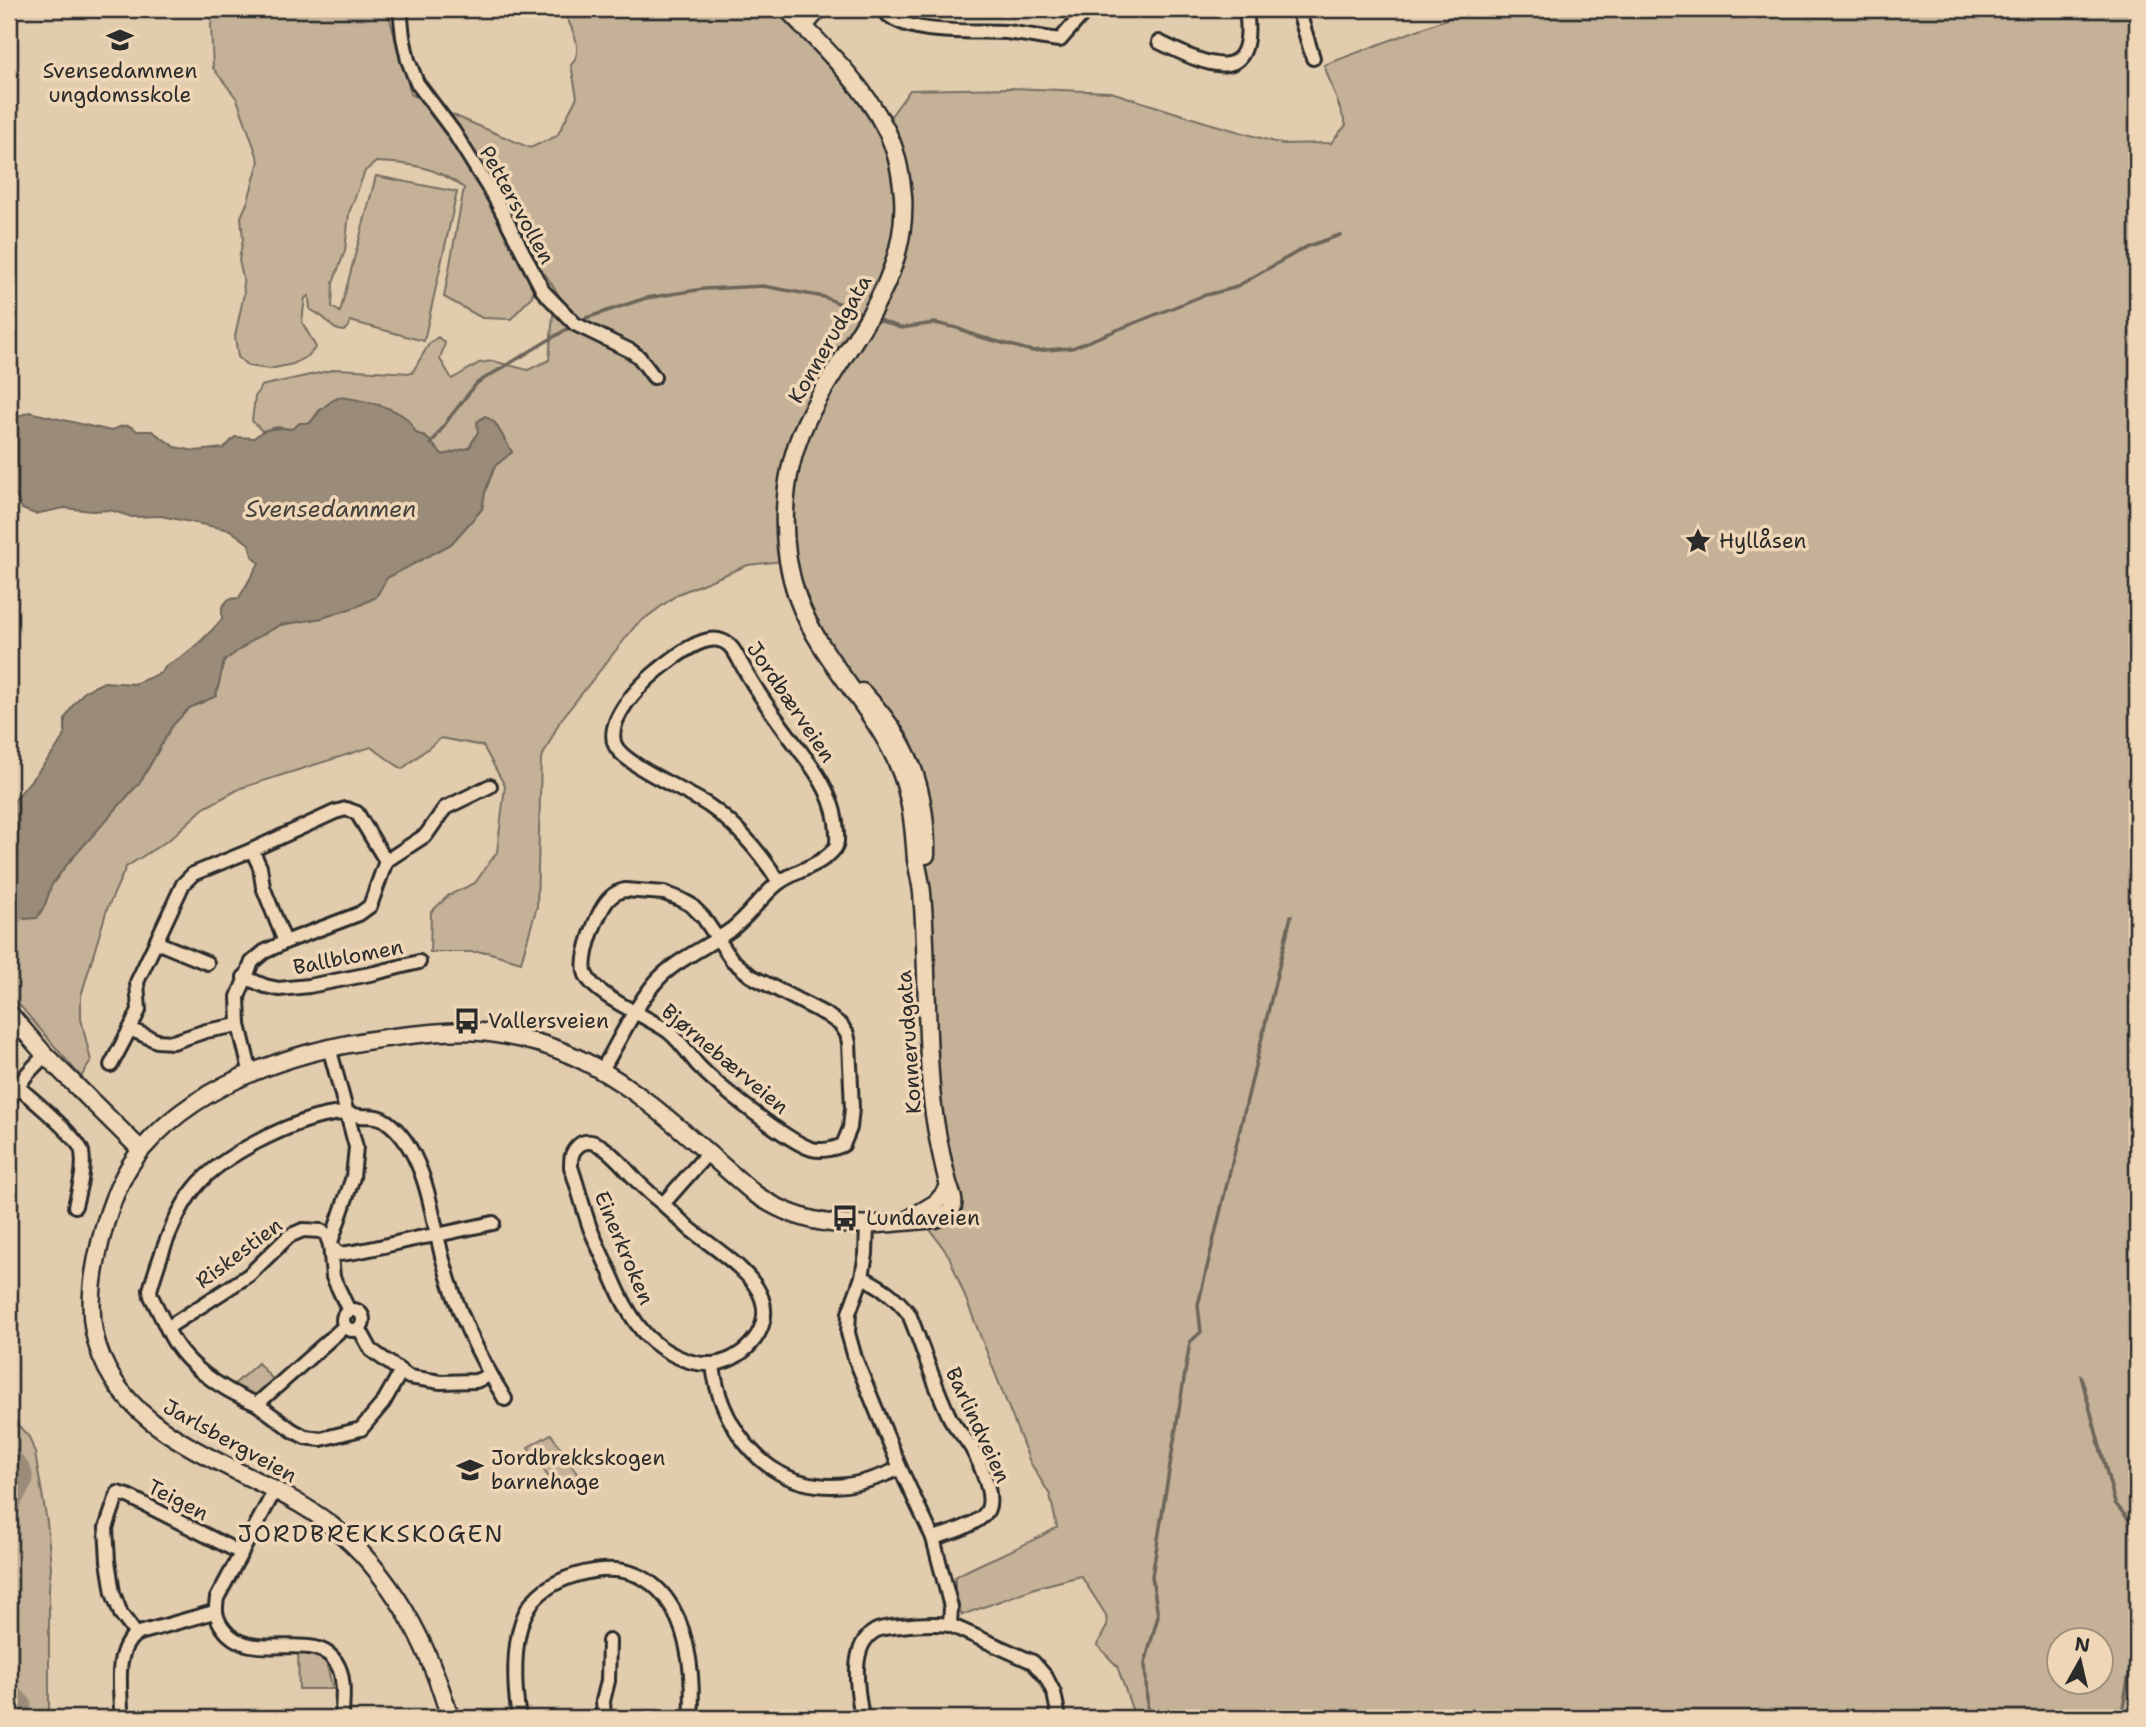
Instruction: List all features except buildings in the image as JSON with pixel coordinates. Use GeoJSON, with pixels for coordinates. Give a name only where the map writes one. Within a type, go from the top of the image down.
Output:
{"type":"FeatureCollection","features":[{"type":"Feature","properties":{"kind":"main road"},"geometry":{"type":"LineString","coordinates":[[796,15],[819,9]]}},
{"type":"Feature","properties":{"kind":"main road","name":"Konnerudgata"},"geometry":{"type":"LineString","coordinates":[[796,15],[873,107],[897,158],[903,190],[902,226],[897,258],[878,302],[805,425],[794,456],[787,490],[785,540],[787,559],[798,598],[813,631],[889,747],[902,776],[914,820],[916,861],[922,893],[932,1098],[949,1188],[936,1203],[907,1220],[867,1226]]}},
{"type":"Feature","properties":{"kind":"main road"},"geometry":{"type":"LineString","coordinates":[[9,1013],[46,1055],[141,1150],[177,1117],[208,1097],[251,1073],[284,1060],[329,1047],[408,1035],[446,1031],[483,1032],[541,1044],[602,1070],[645,1101],[772,1206],[816,1222],[867,1226]]}},
{"type":"Feature","properties":{"kind":"main road","name":"Jarlsbergveien"},"geometry":{"type":"LineString","coordinates":[[141,1150],[125,1174],[111,1205],[96,1262],[91,1306],[94,1334],[102,1360],[119,1390],[142,1415],[191,1446],[311,1511],[367,1559],[408,1614],[438,1679],[450,1718]]}},
{"type":"Feature","properties":{"kind":"street","name":"Pettersvollen"},"geometry":{"type":"LineString","coordinates":[[400,9],[408,60],[417,83],[453,131],[496,200],[543,291],[575,324],[639,357],[654,377]]}},
{"type":"Feature","properties":{"kind":"street"},"geometry":{"type":"LineString","coordinates":[[883,9],[892,19],[914,27],[1012,33],[1060,40],[1087,9]]}},
{"type":"Feature","properties":{"kind":"street"},"geometry":{"type":"LineString","coordinates":[[1159,42],[1198,61],[1224,66],[1240,58],[1246,48],[1249,38],[1246,9]]}},
{"type":"Feature","properties":{"kind":"street"},"geometry":{"type":"LineString","coordinates":[[1298,9],[1313,58]]}},
{"type":"Feature","properties":{"kind":"street","name":"Jordbærveien"},"geometry":{"type":"LineString","coordinates":[[703,641],[723,641],[732,648],[764,704],[814,769],[828,793],[834,811],[838,842],[834,849],[811,866],[779,882],[762,856],[731,824],[700,800],[627,758],[615,746],[615,724],[632,696],[665,665],[703,641]]}},
{"type":"Feature","properties":{"kind":"street"},"geometry":{"type":"LineString","coordinates":[[251,1073],[239,1025],[238,997],[252,962],[264,952],[285,942],[359,914],[370,906],[386,861],[426,835],[445,808],[490,786]]}},
{"type":"Feature","properties":{"kind":"street"},"geometry":{"type":"LineString","coordinates":[[111,1065],[139,1010],[137,982],[183,884],[193,874],[346,809],[357,813],[386,861]]}},
{"type":"Feature","properties":{"kind":"street"},"geometry":{"type":"LineString","coordinates":[[252,850],[260,867],[263,887],[285,942]]}},
{"type":"Feature","properties":{"kind":"street"},"geometry":{"type":"LineString","coordinates":[[602,1070],[654,983],[746,917],[779,882]]}},
{"type":"Feature","properties":{"kind":"street"},"geometry":{"type":"LineString","coordinates":[[636,1012],[600,990],[587,977],[584,969],[585,953],[605,903],[611,897],[625,890],[634,890],[664,893],[680,899],[704,917],[717,939]]}},
{"type":"Feature","properties":{"kind":"street","name":"Bjørnebærveien"},"geometry":{"type":"LineString","coordinates":[[636,1012],[671,1034],[712,1077],[761,1117],[800,1144],[813,1150],[825,1151],[843,1145],[850,1128],[852,1108],[847,1034],[841,1025],[827,1015],[751,976],[732,960],[717,939]]}},
{"type":"Feature","properties":{"kind":"street"},"geometry":{"type":"LineString","coordinates":[[156,942],[207,963]]}},
{"type":"Feature","properties":{"kind":"street","name":"Ballblomen"},"geometry":{"type":"LineString","coordinates":[[244,977],[279,989],[335,981],[419,962]]}},
{"type":"Feature","properties":{"kind":"street"},"geometry":{"type":"LineString","coordinates":[[130,1029],[156,1041],[173,1042],[206,1031],[239,1025]]}},
{"type":"Feature","properties":{"kind":"street"},"geometry":{"type":"LineString","coordinates":[[329,1047],[356,1147],[353,1177],[330,1245],[333,1277],[349,1311]]}},
{"type":"Feature","properties":{"kind":"street"},"geometry":{"type":"LineString","coordinates":[[9,1098],[34,1065],[46,1055]]}},
{"type":"Feature","properties":{"kind":"street"},"geometry":{"type":"LineString","coordinates":[[17,1086],[71,1135],[82,1149],[82,1169],[75,1206]]}},
{"type":"Feature","properties":{"kind":"street"},"geometry":{"type":"LineString","coordinates":[[400,1373],[383,1403],[361,1429],[321,1439],[305,1437],[257,1404],[238,1396],[212,1379],[176,1347],[150,1290],[176,1218],[197,1184],[223,1163],[274,1133],[336,1113],[382,1118],[406,1144],[416,1161],[426,1185],[445,1269],[456,1302],[490,1375],[505,1399]]}},
{"type":"Feature","properties":{"kind":"street","name":"Einerkroken"},"geometry":{"type":"LineString","coordinates":[[581,1143],[598,1144],[663,1204],[749,1278],[762,1298],[764,1310],[757,1337],[737,1356],[713,1364],[687,1361],[648,1338],[630,1316],[590,1228],[571,1167],[571,1157],[575,1149],[581,1143]]}},
{"type":"Feature","properties":{"kind":"street"},"geometry":{"type":"LineString","coordinates":[[663,1204],[707,1154]]}},
{"type":"Feature","properties":{"kind":"street","name":"Riskestien"},"geometry":{"type":"LineString","coordinates":[[167,1328],[249,1275],[289,1236],[303,1230],[326,1234],[330,1245],[339,1254],[494,1223]]}},
{"type":"Feature","properties":{"kind":"street"},"geometry":{"type":"LineString","coordinates":[[867,1226],[862,1277],[849,1313],[848,1333],[855,1358],[900,1468],[933,1538],[951,1606],[950,1625]]}},
{"type":"Feature","properties":{"kind":"street","name":"Barlindveien"},"geometry":{"type":"LineString","coordinates":[[862,1277],[888,1291],[909,1314],[951,1420],[973,1450],[986,1483],[990,1499],[987,1512],[978,1520],[933,1538]]}},
{"type":"Feature","properties":{"kind":"street"},"geometry":{"type":"LineString","coordinates":[[345,1326],[344,1318],[349,1311]]}},
{"type":"Feature","properties":{"kind":"street"},"geometry":{"type":"LineString","coordinates":[[345,1326],[353,1330],[359,1328],[362,1323],[360,1314],[349,1311]]}},
{"type":"Feature","properties":{"kind":"street"},"geometry":{"type":"LineString","coordinates":[[257,1404],[345,1326]]}},
{"type":"Feature","properties":{"kind":"street"},"geometry":{"type":"LineString","coordinates":[[359,1328],[371,1350],[409,1377],[476,1381],[490,1375]]}},
{"type":"Feature","properties":{"kind":"street"},"geometry":{"type":"LineString","coordinates":[[713,1364],[714,1378],[722,1401],[739,1436],[762,1461],[785,1476],[819,1486],[844,1485],[871,1480],[900,1468]]}},
{"type":"Feature","properties":{"kind":"street"},"geometry":{"type":"LineString","coordinates":[[275,1490],[217,1598],[214,1612],[228,1635],[242,1644],[315,1648],[337,1661],[341,1673],[342,1718]]}},
{"type":"Feature","properties":{"kind":"street","name":"Teigen"},"geometry":{"type":"LineString","coordinates":[[136,1634],[121,1614],[113,1593],[108,1561],[106,1528],[118,1493],[241,1553]]}},
{"type":"Feature","properties":{"kind":"street"},"geometry":{"type":"LineString","coordinates":[[519,1718],[516,1661],[525,1613],[533,1601],[555,1583],[605,1569],[641,1576],[655,1585],[676,1611],[688,1654],[692,1684],[691,1718]]}},
{"type":"Feature","properties":{"kind":"street"},"geometry":{"type":"LineString","coordinates":[[121,1718],[122,1653],[128,1640],[136,1634],[214,1612]]}},
{"type":"Feature","properties":{"kind":"street"},"geometry":{"type":"LineString","coordinates":[[862,1718],[857,1670],[859,1653],[866,1639],[874,1631],[884,1628],[937,1623],[950,1625],[1032,1662],[1046,1677],[1054,1693],[1059,1718]]}},
{"type":"Feature","properties":{"kind":"street"},"geometry":{"type":"LineString","coordinates":[[604,1718],[609,1641]]}},
{"type":"Feature","properties":{"kind":"shaded area"},"geometry":{"type":"Polygon","coordinates":[[[213,9],[387,9],[411,94],[530,148],[557,136],[577,97],[571,65],[577,45],[563,9],[776,9],[891,116],[910,90],[1010,88],[1111,92],[1282,144],[1331,143],[1346,125],[1324,65],[1473,9],[2137,9],[2137,1718],[1135,1718],[1117,1666],[1097,1645],[1107,1626],[1106,1615],[1081,1576],[1038,1587],[962,1615],[955,1597],[955,1577],[1057,1527],[1050,1495],[1030,1462],[949,1256],[929,1228],[957,1220],[936,1130],[918,804],[836,666],[783,561],[748,565],[678,594],[636,625],[560,721],[541,759],[537,906],[521,962],[487,952],[430,952],[431,912],[449,895],[475,883],[497,852],[505,786],[483,746],[441,738],[402,769],[371,747],[241,788],[204,808],[170,839],[126,867],[107,909],[81,996],[81,1019],[91,1061],[81,1077],[9,993],[9,905],[25,919],[45,905],[51,886],[68,863],[141,781],[172,726],[189,708],[216,696],[224,661],[254,639],[280,625],[322,618],[376,597],[386,578],[451,544],[482,509],[495,466],[512,452],[495,423],[478,432],[469,448],[443,455],[398,414],[374,407],[321,408],[310,423],[300,423],[292,429],[277,427],[262,431],[252,421],[255,397],[261,386],[337,369],[412,373],[429,344],[438,337],[445,343],[440,359],[452,379],[479,363],[493,361],[528,370],[549,360],[553,315],[564,303],[545,274],[537,275],[532,296],[511,319],[482,318],[444,297],[464,188],[443,175],[423,168],[376,162],[365,171],[349,213],[345,251],[333,283],[332,307],[340,312],[376,176],[457,192],[424,341],[350,321],[344,331],[337,330],[310,309],[309,296],[305,298],[302,322],[316,347],[308,356],[293,364],[270,369],[248,366],[238,357],[235,336],[244,294],[239,260],[243,239],[241,217],[259,161],[237,99],[213,68],[213,9]]]}},
{"type":"Feature","properties":{"kind":"shaded area"},"geometry":{"type":"Polygon","coordinates":[[[258,1363],[276,1383],[261,1395],[253,1397],[231,1387],[258,1363]]]}},
{"type":"Feature","properties":{"kind":"shaded area"},"geometry":{"type":"Polygon","coordinates":[[[9,1415],[29,1437],[35,1453],[47,1522],[51,1567],[49,1718],[9,1718],[9,1415]]]}},
{"type":"Feature","properties":{"kind":"shaded area"},"geometry":{"type":"Polygon","coordinates":[[[551,1434],[580,1478],[558,1491],[528,1447],[551,1434]]]}},
{"type":"Feature","properties":{"kind":"shaded area"},"geometry":{"type":"Polygon","coordinates":[[[298,1651],[314,1654],[326,1662],[333,1689],[299,1689],[298,1651]]]}},
{"type":"Feature","properties":{"kind":"water","name":"Svensedammen"},"geometry":{"type":"Polygon","coordinates":[[[340,397],[372,403],[402,415],[416,433],[428,440],[443,455],[469,448],[478,432],[477,422],[485,416],[495,423],[512,452],[495,466],[482,509],[451,544],[387,578],[376,597],[322,618],[280,625],[254,639],[224,661],[216,696],[189,708],[172,726],[141,781],[51,886],[45,905],[37,918],[25,919],[9,905],[9,807],[54,752],[65,734],[65,719],[73,705],[85,691],[104,682],[134,684],[161,673],[218,624],[222,619],[222,607],[229,599],[239,598],[259,563],[252,556],[249,544],[230,530],[161,516],[132,517],[110,510],[64,508],[35,514],[22,509],[16,496],[9,492],[9,420],[29,412],[111,431],[128,426],[137,431],[152,431],[175,447],[195,451],[224,448],[235,437],[254,438],[271,429],[292,429],[300,423],[310,423],[320,411],[340,397]]]}},
{"type":"Feature","properties":{"kind":"waterway"},"geometry":{"type":"LineString","coordinates":[[873,318],[901,328],[935,323],[1032,351],[1072,348],[1202,296],[1234,288],[1306,247],[1340,235]]}},
{"type":"Feature","properties":{"kind":"waterway"},"geometry":{"type":"LineString","coordinates":[[579,322],[646,298],[704,289],[763,286],[824,297],[866,315]]}},
{"type":"Feature","properties":{"kind":"waterway"},"geometry":{"type":"LineString","coordinates":[[431,444],[477,383],[572,326]]}},
{"type":"Feature","properties":{"kind":"waterway"},"geometry":{"type":"LineString","coordinates":[[9,921],[16,912]]}},
{"type":"Feature","properties":{"kind":"waterway"},"geometry":{"type":"LineString","coordinates":[[1148,1718],[1145,1663],[1158,1616],[1152,1576],[1190,1342],[1201,1332],[1198,1305],[1291,916]]}},
{"type":"Feature","properties":{"kind":"waterway"},"geometry":{"type":"LineString","coordinates":[[2081,1376],[2115,1503],[2137,1530]]}},
{"type":"Feature","properties":{"kind":"waterway"},"geometry":{"type":"LineString","coordinates":[[9,1454],[22,1471],[24,1480],[9,1507]]}},
{"type":"Feature","properties":{"kind":"waterway"},"geometry":{"type":"LineString","coordinates":[[2121,1718],[2137,1630]]}},
{"type":"Feature","properties":{"kind":"waterway"},"geometry":{"type":"LineString","coordinates":[[9,1691],[22,1704],[19,1718]]}},
{"type":"Feature","properties":{"kind":"place","name":"Svensedammen ungdomsskole"},"geometry":{"type":"Point","coordinates":[120,40]}},
{"type":"Feature","properties":{"kind":"place","name":"Hyllåsen"},"geometry":{"type":"Point","coordinates":[1698,541]}},
{"type":"Feature","properties":{"kind":"place","name":"Vallersveien"},"geometry":{"type":"Point","coordinates":[467,1021]}},
{"type":"Feature","properties":{"kind":"place","name":"Lundaveien"},"geometry":{"type":"Point","coordinates":[845,1218]}},
{"type":"Feature","properties":{"kind":"place","name":"Jordbrekkskogen barnehage"},"geometry":{"type":"Point","coordinates":[470,1470]}},
{"type":"Feature","properties":{"kind":"district","name":"JORDBREKKSKOGEN"},"geometry":{"type":"Point","coordinates":[371,1534]}}]}
